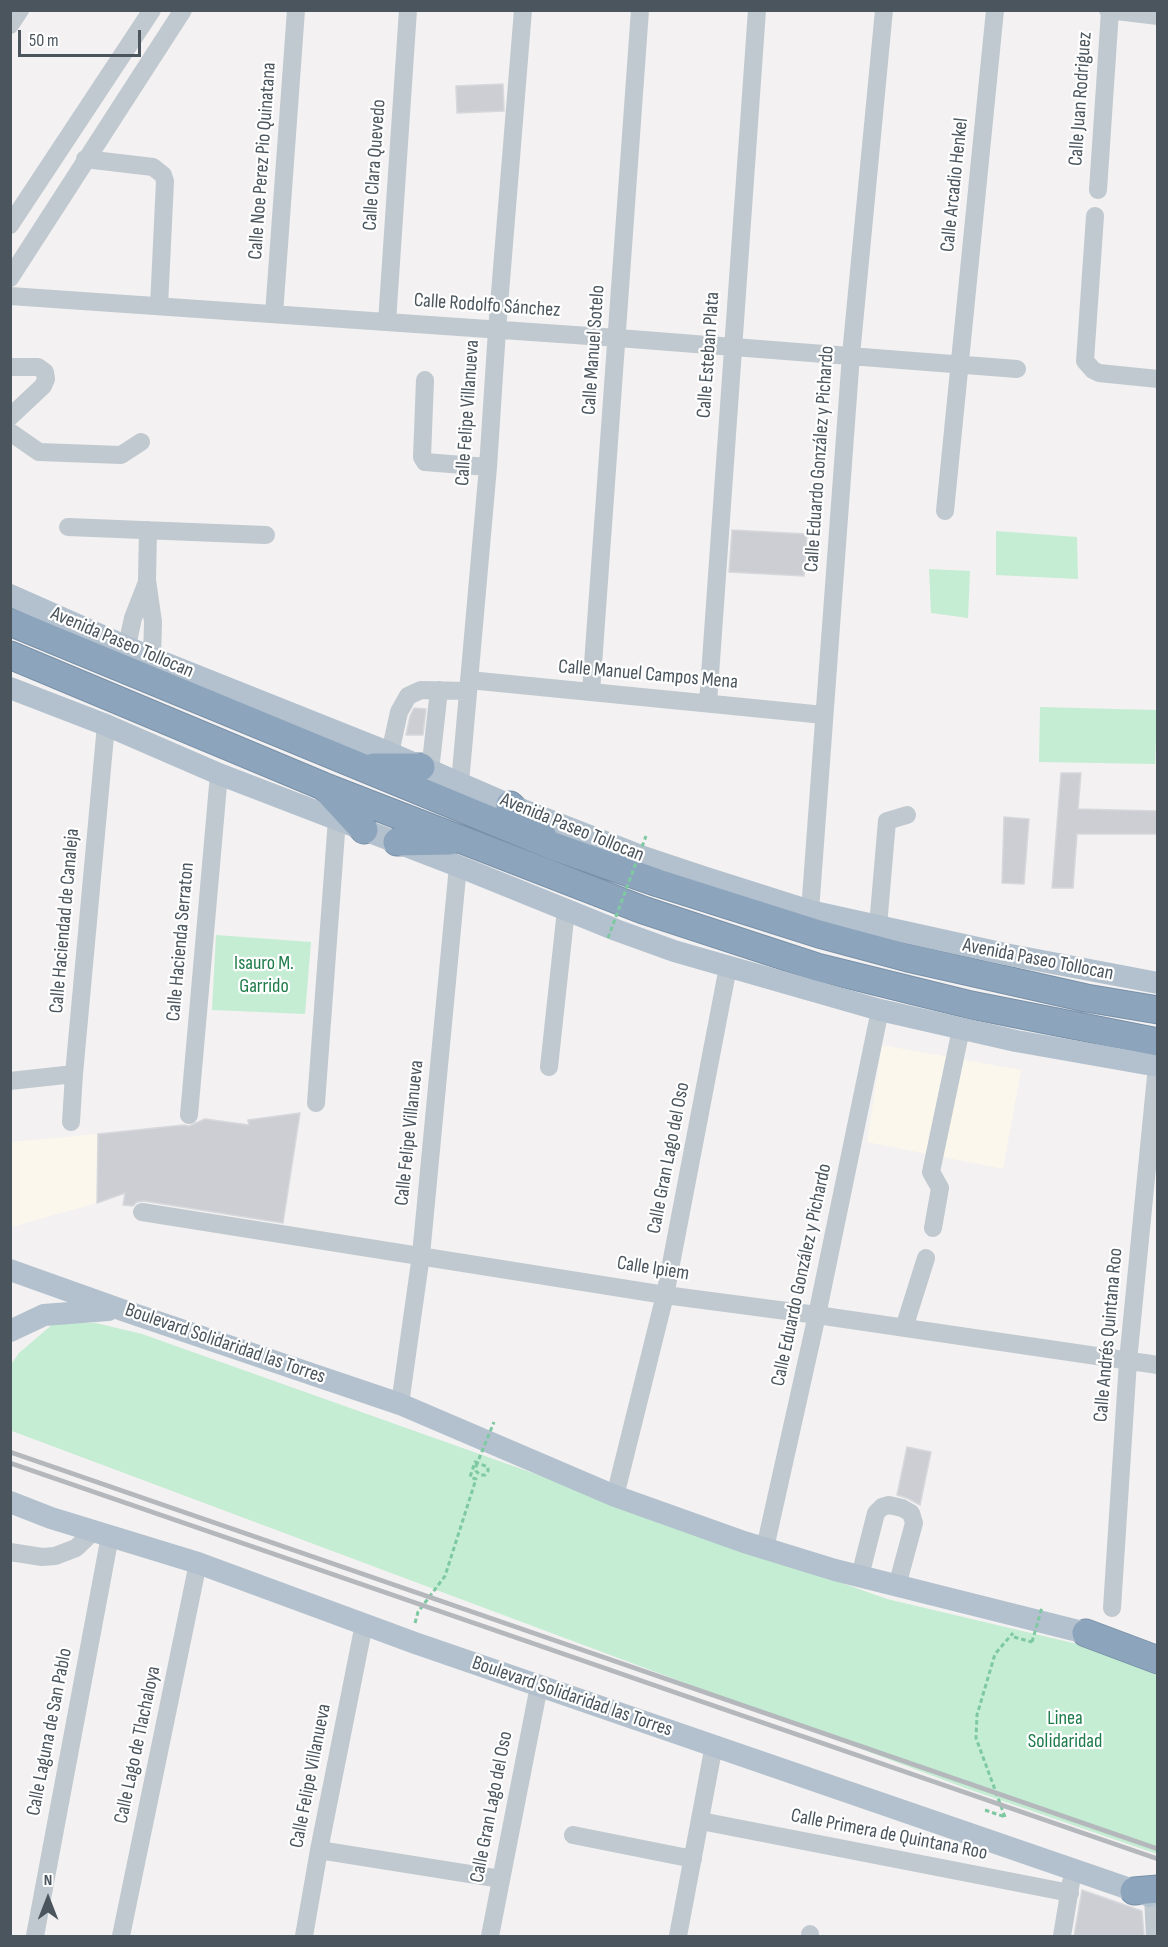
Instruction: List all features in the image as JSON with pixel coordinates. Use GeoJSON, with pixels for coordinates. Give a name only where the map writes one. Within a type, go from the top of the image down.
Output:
{"type":"FeatureCollection","features":[{"type":"Feature","properties":{"kind":"highway","name":"Avenida Paseo Tollocan"},"geometry":{"type":"LineString","coordinates":[[14,602],[361,767],[553,846],[658,883],[819,934],[987,977],[1158,1010]]}},
{"type":"Feature","properties":{"kind":"highway"},"geometry":{"type":"LineString","coordinates":[[10,655],[323,786],[460,853]]}},
{"type":"Feature","properties":{"kind":"highway"},"geometry":{"type":"LineString","coordinates":[[361,767],[425,769]]}},
{"type":"Feature","properties":{"kind":"highway"},"geometry":{"type":"LineString","coordinates":[[323,786],[364,830]]}},
{"type":"Feature","properties":{"kind":"highway"},"geometry":{"type":"LineString","coordinates":[[510,805],[553,846]]}},
{"type":"Feature","properties":{"kind":"highway"},"geometry":{"type":"LineString","coordinates":[[397,842],[460,853],[817,967],[971,1005],[1158,1042]]}},
{"type":"Feature","properties":{"kind":"highway","name":"Boulevard Solidaridad las Torres"},"geometry":{"type":"LineString","coordinates":[[1086,1633],[1158,1660]]}},
{"type":"Feature","properties":{"kind":"main road","name":"Avenida Paseo Tollocan"},"geometry":{"type":"LineString","coordinates":[[14,602],[390,753],[510,805],[646,858],[810,911],[1005,954],[1158,983]]}},
{"type":"Feature","properties":{"kind":"main road"},"geometry":{"type":"LineString","coordinates":[[10,688],[106,725],[219,774],[397,842]]}},
{"type":"Feature","properties":{"kind":"main road"},"geometry":{"type":"LineString","coordinates":[[460,853],[566,910],[645,940],[729,967],[880,1010],[962,1029],[1157,1066]]}},
{"type":"Feature","properties":{"kind":"main road","name":"Boulevard Solidaridad las Torres"},"geometry":{"type":"LineString","coordinates":[[10,1270],[400,1404],[615,1496],[765,1548],[897,1586],[1158,1651]]}},
{"type":"Feature","properties":{"kind":"main road"},"geometry":{"type":"LineString","coordinates":[[10,1331],[44,1315],[54,1313],[94,1310],[125,1311]]}},
{"type":"Feature","properties":{"kind":"main road"},"geometry":{"type":"LineString","coordinates":[[10,1483],[51,1518]]}},
{"type":"Feature","properties":{"kind":"main road","name":"Boulevard Solidaridad las Torres"},"geometry":{"type":"LineString","coordinates":[[10,1502],[51,1518],[198,1563],[539,1686],[1150,1894]]}},
{"type":"Feature","properties":{"kind":"street"},"geometry":{"type":"LineString","coordinates":[[10,25],[20,10]]}},
{"type":"Feature","properties":{"kind":"street"},"geometry":{"type":"LineString","coordinates":[[10,225],[152,10]]}},
{"type":"Feature","properties":{"kind":"street"},"geometry":{"type":"LineString","coordinates":[[10,278],[183,10]]}},
{"type":"Feature","properties":{"kind":"street","name":"Calle Noe Perez Pio Quinatana"},"geometry":{"type":"LineString","coordinates":[[274,314],[296,10]]}},
{"type":"Feature","properties":{"kind":"street","name":"Calle Clara Quevedo"},"geometry":{"type":"LineString","coordinates":[[387,322],[408,10]]}},
{"type":"Feature","properties":{"kind":"street","name":"Calle Felipe Villanueva"},"geometry":{"type":"LineString","coordinates":[[460,783],[488,467],[496,330],[523,10]]}},
{"type":"Feature","properties":{"kind":"street","name":"Calle Manuel Sotelo"},"geometry":{"type":"LineString","coordinates":[[591,692],[640,10]]}},
{"type":"Feature","properties":{"kind":"street","name":"Calle Esteban Plata"},"geometry":{"type":"LineString","coordinates":[[708,703],[757,10]]}},
{"type":"Feature","properties":{"kind":"street","name":"Calle Eduardo González y Pichardo"},"geometry":{"type":"LineString","coordinates":[[810,911],[851,355],[884,10]]}},
{"type":"Feature","properties":{"kind":"street","name":"Calle Arcadio Henkel"},"geometry":{"type":"LineString","coordinates":[[945,511],[994,10]]}},
{"type":"Feature","properties":{"kind":"street"},"geometry":{"type":"LineString","coordinates":[[1109,11],[1158,16]]}},
{"type":"Feature","properties":{"kind":"street","name":"Calle Juan Rodriguez"},"geometry":{"type":"LineString","coordinates":[[1098,190],[1109,11]]}},
{"type":"Feature","properties":{"kind":"street"},"geometry":{"type":"LineString","coordinates":[[85,159],[153,167],[163,175],[165,181],[159,306]]}},
{"type":"Feature","properties":{"kind":"street"},"geometry":{"type":"LineString","coordinates":[[1095,216],[1085,361],[1099,373],[1158,379]]}},
{"type":"Feature","properties":{"kind":"street","name":"Calle Rodolfo Sánchez"},"geometry":{"type":"LineString","coordinates":[[10,296],[733,346],[1017,369]]}},
{"type":"Feature","properties":{"kind":"street"},"geometry":{"type":"LineString","coordinates":[[10,367],[38,368],[45,372],[46,379],[43,386],[10,417]]}},
{"type":"Feature","properties":{"kind":"street"},"geometry":{"type":"LineString","coordinates":[[425,381],[422,457],[425,462],[488,467]]}},
{"type":"Feature","properties":{"kind":"street"},"geometry":{"type":"LineString","coordinates":[[10,432],[39,452],[121,455],[141,442]]}},
{"type":"Feature","properties":{"kind":"street"},"geometry":{"type":"LineString","coordinates":[[68,527],[266,535]]}},
{"type":"Feature","properties":{"kind":"street"},"geometry":{"type":"LineString","coordinates":[[148,530],[147,580],[153,622],[152,658]]}},
{"type":"Feature","properties":{"kind":"street"},"geometry":{"type":"LineString","coordinates":[[127,646],[133,618],[147,580]]}},
{"type":"Feature","properties":{"kind":"street","name":"Calle Manuel Campos Mena"},"geometry":{"type":"LineString","coordinates":[[390,753],[399,712],[408,696],[421,690],[468,686],[591,692],[824,715]]}},
{"type":"Feature","properties":{"kind":"street"},"geometry":{"type":"LineString","coordinates":[[425,769],[439,690]]}},
{"type":"Feature","properties":{"kind":"street","name":"Calle Haciendad de Canaleja"},"geometry":{"type":"LineString","coordinates":[[71,1122],[106,725]]}},
{"type":"Feature","properties":{"kind":"street","name":"Calle Hacienda Serraton"},"geometry":{"type":"LineString","coordinates":[[189,1114],[219,774]]}},
{"type":"Feature","properties":{"kind":"street"},"geometry":{"type":"LineString","coordinates":[[878,926],[887,821],[907,816]]}},
{"type":"Feature","properties":{"kind":"street"},"geometry":{"type":"LineString","coordinates":[[316,1103],[337,819]]}},
{"type":"Feature","properties":{"kind":"street","name":"Calle Felipe Villanueva"},"geometry":{"type":"LineString","coordinates":[[400,1404],[421,1255],[460,853]]}},
{"type":"Feature","properties":{"kind":"street"},"geometry":{"type":"LineString","coordinates":[[549,1066],[566,910]]}},
{"type":"Feature","properties":{"kind":"street","name":"Calle Gran Lago del Oso"},"geometry":{"type":"LineString","coordinates":[[615,1496],[665,1295],[729,967]]}},
{"type":"Feature","properties":{"kind":"street","name":"Calle Eduardo González y Pichardo"},"geometry":{"type":"LineString","coordinates":[[765,1548],[817,1315],[880,1010]]}},
{"type":"Feature","properties":{"kind":"street"},"geometry":{"type":"LineString","coordinates":[[933,1228],[940,1188],[931,1172],[962,1029]]}},
{"type":"Feature","properties":{"kind":"street","name":"Calle Andrés Quintana Roo"},"geometry":{"type":"LineString","coordinates":[[1112,1608],[1128,1361],[1157,1066]]}},
{"type":"Feature","properties":{"kind":"street"},"geometry":{"type":"LineString","coordinates":[[10,1081],[74,1074]]}},
{"type":"Feature","properties":{"kind":"street","name":"Calle Ipiem"},"geometry":{"type":"LineString","coordinates":[[142,1212],[665,1295],[1158,1365]]}},
{"type":"Feature","properties":{"kind":"street"},"geometry":{"type":"LineString","coordinates":[[904,1328],[926,1258]]}},
{"type":"Feature","properties":{"kind":"street"},"geometry":{"type":"LineString","coordinates":[[860,1576],[876,1513],[882,1507],[889,1505],[902,1508],[911,1513],[914,1523],[897,1586]]}},
{"type":"Feature","properties":{"kind":"street"},"geometry":{"type":"LineString","coordinates":[[10,1552],[42,1557],[55,1556],[102,1534]]}},
{"type":"Feature","properties":{"kind":"street","name":"Calle Laguna de San Pablo"},"geometry":{"type":"LineString","coordinates":[[35,1936],[102,1534]]}},
{"type":"Feature","properties":{"kind":"street","name":"Calle Lago de Tlachaloya"},"geometry":{"type":"LineString","coordinates":[[121,1936],[198,1563]]}},
{"type":"Feature","properties":{"kind":"street","name":"Calle Felipe Villanueva"},"geometry":{"type":"LineString","coordinates":[[304,1936],[364,1624]]}},
{"type":"Feature","properties":{"kind":"street","name":"Calle Gran Lago del Oso"},"geometry":{"type":"LineString","coordinates":[[490,1936],[539,1686]]}},
{"type":"Feature","properties":{"kind":"street"},"geometry":{"type":"LineString","coordinates":[[678,1936],[714,1745]]}},
{"type":"Feature","properties":{"kind":"street","name":"Calle Primera de Quintana Roo"},"geometry":{"type":"LineString","coordinates":[[701,1821],[1070,1893]]}},
{"type":"Feature","properties":{"kind":"street"},"geometry":{"type":"LineString","coordinates":[[573,1835],[693,1859]]}},
{"type":"Feature","properties":{"kind":"street"},"geometry":{"type":"LineString","coordinates":[[319,1850],[501,1879]]}},
{"type":"Feature","properties":{"kind":"street"},"geometry":{"type":"LineString","coordinates":[[1062,1936],[1074,1869]]}},
{"type":"Feature","properties":{"kind":"street"},"geometry":{"type":"LineString","coordinates":[[1150,1894],[1155,1936]]}},
{"type":"Feature","properties":{"kind":"path"},"geometry":{"type":"LineString","coordinates":[[608,938],[646,836]]}},
{"type":"Feature","properties":{"kind":"path"},"geometry":{"type":"LineString","coordinates":[[422,1625],[415,1623],[418,1612],[445,1576],[476,1479],[470,1477],[475,1462],[488,1467],[488,1471],[485,1475],[480,1475],[476,1471],[476,1466],[494,1422]]}},
{"type":"Feature","properties":{"kind":"path"},"geometry":{"type":"LineString","coordinates":[[985,1810],[1005,1817],[976,1738],[977,1715],[995,1654],[1012,1636],[1032,1642],[1042,1606]]}},
{"type":"Feature","properties":{"kind":"shaded area"},"geometry":{"type":"Polygon","coordinates":[[[882,1045],[1021,1070],[1003,1169],[867,1142],[882,1045]]]}},
{"type":"Feature","properties":{"kind":"shaded area"},"geometry":{"type":"Polygon","coordinates":[[[98,1134],[97,1203],[11,1227],[11,1142],[98,1134]]]}},
{"type":"Feature","properties":{"kind":"green space"},"geometry":{"type":"Polygon","coordinates":[[[996,531],[1077,537],[1078,579],[996,575],[996,531]]]}},
{"type":"Feature","properties":{"kind":"green space"},"geometry":{"type":"Polygon","coordinates":[[[929,569],[970,571],[968,618],[931,613],[929,569]]]}},
{"type":"Feature","properties":{"kind":"green space"},"geometry":{"type":"Polygon","coordinates":[[[1040,707],[1157,710],[1155,764],[1039,762],[1040,707]]]}},
{"type":"Feature","properties":{"kind":"green space","name":"Isauro M. Garrido"},"geometry":{"type":"Polygon","coordinates":[[[216,935],[311,942],[305,1014],[212,1010],[216,935]]]}},
{"type":"Feature","properties":{"kind":"green space","name":"Linea Solidaridad"},"geometry":{"type":"Polygon","coordinates":[[[54,1323],[96,1323],[142,1334],[887,1599],[1090,1647],[1157,1675],[1157,1854],[968,1789],[12,1431],[10,1429],[10,1366],[19,1353],[54,1323]]]}},
{"type":"Feature","properties":{"kind":"building"},"geometry":{"type":"Polygon","coordinates":[[[503,84],[504,111],[457,113],[456,86],[503,84]]]}},
{"type":"Feature","properties":{"kind":"building"},"geometry":{"type":"Polygon","coordinates":[[[732,530],[807,534],[804,576],[729,572],[732,530]]]}},
{"type":"Feature","properties":{"kind":"building"},"geometry":{"type":"Polygon","coordinates":[[[414,708],[426,709],[423,735],[406,735],[414,708]]]}},
{"type":"Feature","properties":{"kind":"building"},"geometry":{"type":"Polygon","coordinates":[[[1061,773],[1081,773],[1078,809],[1158,811],[1158,834],[1077,834],[1073,888],[1052,888],[1061,773]]]}},
{"type":"Feature","properties":{"kind":"building"},"geometry":{"type":"Polygon","coordinates":[[[1004,817],[1029,819],[1024,884],[1002,883],[1004,817]]]}},
{"type":"Feature","properties":{"kind":"building"},"geometry":{"type":"Polygon","coordinates":[[[300,1113],[283,1223],[144,1201],[137,1202],[133,1206],[123,1205],[125,1193],[97,1203],[98,1134],[189,1126],[205,1119],[249,1125],[248,1120],[300,1113]]]}},
{"type":"Feature","properties":{"kind":"building"},"geometry":{"type":"Polygon","coordinates":[[[907,1447],[931,1452],[920,1505],[897,1495],[907,1447]]]}},
{"type":"Feature","properties":{"kind":"building"},"geometry":{"type":"Polygon","coordinates":[[[1082,1890],[1142,1911],[1144,1936],[1074,1936],[1082,1890]]]}},
{"type":"Feature","properties":{"kind":"railway"},"geometry":{"type":"LineString","coordinates":[[10,1452],[1158,1849]]}},
{"type":"Feature","properties":{"kind":"railway"},"geometry":{"type":"LineString","coordinates":[[10,1463],[1158,1859]]}}]}
